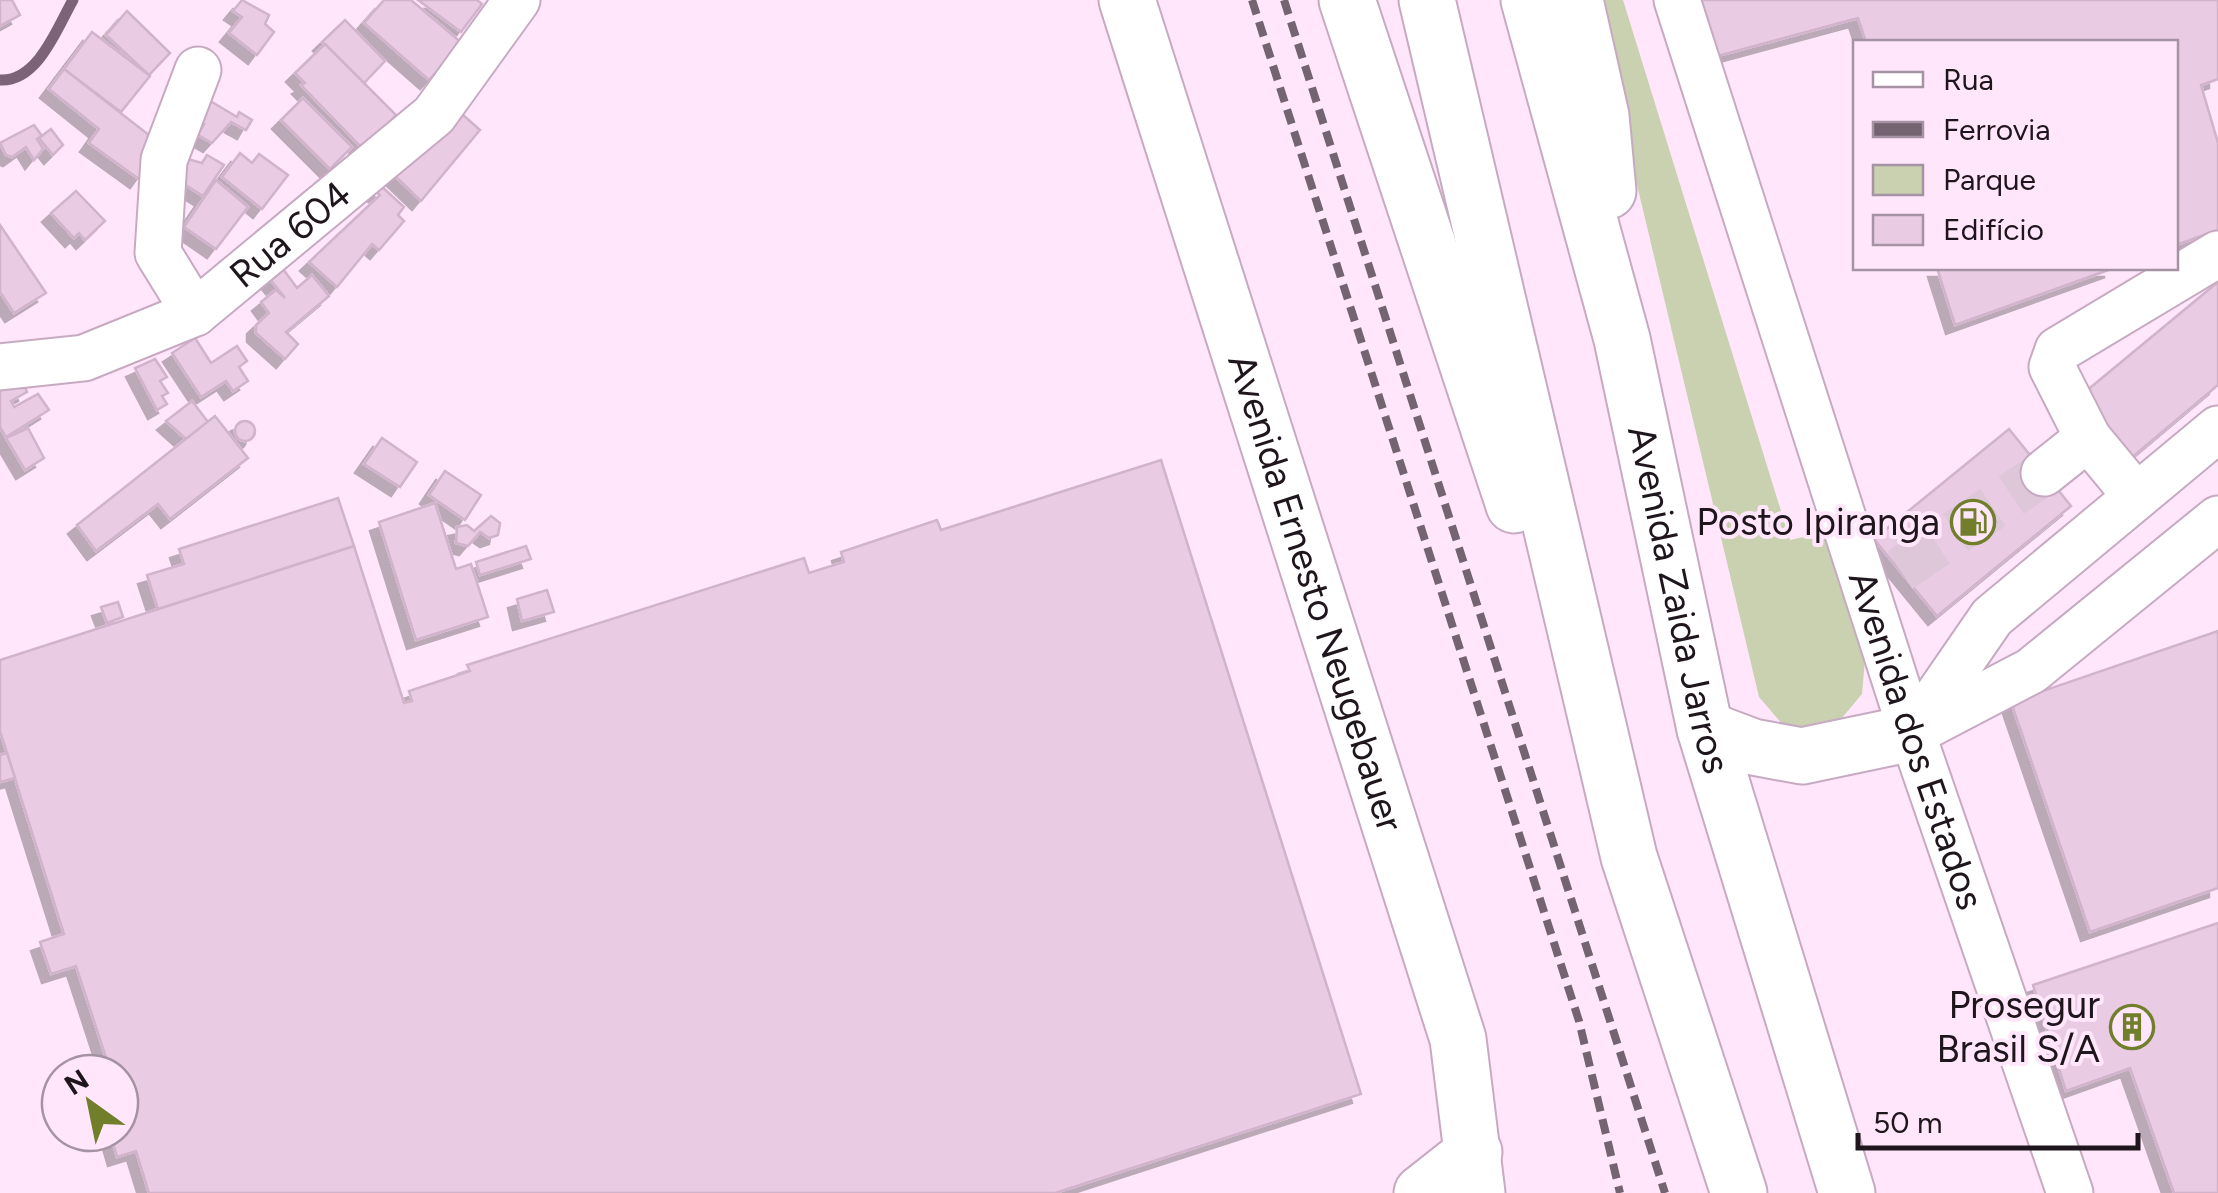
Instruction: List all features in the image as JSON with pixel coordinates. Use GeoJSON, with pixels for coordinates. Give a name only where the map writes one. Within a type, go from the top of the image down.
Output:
{"type":"FeatureCollection","features":[{"type":"Feature","properties":{"kind":"main road","name":"Avenida Ernesto Neugebauer"},"geometry":{"type":"LineString","coordinates":[[1127,0],[1458,1039],[1475,1173]]}},
{"type":"Feature","properties":{"kind":"main road"},"geometry":{"type":"LineString","coordinates":[[1348,0],[1739,1193]]}},
{"type":"Feature","properties":{"kind":"main road"},"geometry":{"type":"LineString","coordinates":[[1428,0],[1629,857]]}},
{"type":"Feature","properties":{"kind":"main road","name":"Avenida Zaida Jarros"},"geometry":{"type":"LineString","coordinates":[[1529,0],[1622,339],[1705,729],[1847,1193]]}},
{"type":"Feature","properties":{"kind":"main road"},"geometry":{"type":"LineString","coordinates":[[1575,0],[1601,116],[1622,339]]}},
{"type":"Feature","properties":{"kind":"main road"},"geometry":{"type":"LineString","coordinates":[[1705,729],[1753,747],[1802,756],[1912,734]]}},
{"type":"Feature","properties":{"kind":"main road"},"geometry":{"type":"LineString","coordinates":[[1422,1193],[1475,1173]]}},
{"type":"Feature","properties":{"kind":"street","name":"Rua 604"},"geometry":{"type":"LineString","coordinates":[[0,366],[84,358],[195,313],[434,115],[517,0]]}},
{"type":"Feature","properties":{"kind":"street","name":"Avenida dos Estados"},"geometry":{"type":"LineString","coordinates":[[1676,0],[1884,583],[1912,734],[2070,1193]]}},
{"type":"Feature","properties":{"kind":"street"},"geometry":{"type":"LineString","coordinates":[[195,313],[158,254],[164,160],[198,70]]}},
{"type":"Feature","properties":{"kind":"street"},"geometry":{"type":"LineString","coordinates":[[2136,496],[2088,438],[2052,367],[2058,350],[2218,254]]}},
{"type":"Feature","properties":{"kind":"street"},"geometry":{"type":"LineString","coordinates":[[1912,734],[1992,616],[2218,429]]}},
{"type":"Feature","properties":{"kind":"street"},"geometry":{"type":"LineString","coordinates":[[2044,473],[2088,438]]}},
{"type":"Feature","properties":{"kind":"street"},"geometry":{"type":"LineString","coordinates":[[1912,734],[2031,672],[2218,519]]}},
{"type":"Feature","properties":{"kind":"green space"},"geometry":{"type":"Polygon","coordinates":[[[1593,0],[1623,0],[1790,540],[1826,532],[1866,648],[1862,694],[1831,731],[1790,733],[1759,697],[1593,0]]]}},
{"type":"Feature","properties":{"kind":"building"},"geometry":{"type":"Polygon","coordinates":[[[0,0],[12,0],[20,15],[0,26],[0,0]]]}},
{"type":"Feature","properties":{"kind":"building"},"geometry":{"type":"Polygon","coordinates":[[[242,0],[269,15],[265,24],[274,32],[257,55],[229,33],[242,17],[233,11],[242,0]]]}},
{"type":"Feature","properties":{"kind":"building"},"geometry":{"type":"Polygon","coordinates":[[[384,0],[411,0],[463,44],[429,80],[364,23],[384,0]]]}},
{"type":"Feature","properties":{"kind":"building"},"geometry":{"type":"Polygon","coordinates":[[[418,0],[477,0],[482,4],[461,32],[418,0]]]}},
{"type":"Feature","properties":{"kind":"building"},"geometry":{"type":"Polygon","coordinates":[[[1696,0],[2218,0],[2218,79],[2201,85],[2218,143],[2218,230],[2178,244],[2178,40],[1865,40],[1858,18],[1714,57],[1696,0]]]}},
{"type":"Feature","properties":{"kind":"building"},"geometry":{"type":"Polygon","coordinates":[[[127,11],[170,53],[149,75],[106,35],[127,11]]]}},
{"type":"Feature","properties":{"kind":"building"},"geometry":{"type":"Polygon","coordinates":[[[345,20],[385,61],[364,83],[322,42],[345,20]]]}},
{"type":"Feature","properties":{"kind":"building"},"geometry":{"type":"Polygon","coordinates":[[[92,32],[150,76],[121,112],[64,69],[92,32]]]}},
{"type":"Feature","properties":{"kind":"building"},"geometry":{"type":"Polygon","coordinates":[[[325,44],[396,115],[364,150],[301,85],[305,83],[295,73],[325,44]]]}},
{"type":"Feature","properties":{"kind":"building"},"geometry":{"type":"Polygon","coordinates":[[[64,69],[163,146],[139,179],[89,143],[99,129],[49,89],[64,69]]]}},
{"type":"Feature","properties":{"kind":"building"},"geometry":{"type":"Polygon","coordinates":[[[303,98],[352,147],[330,169],[281,120],[303,98]]]}},
{"type":"Feature","properties":{"kind":"building"},"geometry":{"type":"Polygon","coordinates":[[[207,99],[237,117],[239,112],[252,120],[246,130],[231,122],[212,143],[198,135],[204,124],[195,119],[207,99]]]}},
{"type":"Feature","properties":{"kind":"building"},"geometry":{"type":"Polygon","coordinates":[[[463,115],[480,130],[421,201],[394,175],[423,143],[430,148],[463,115]]]}},
{"type":"Feature","properties":{"kind":"building"},"geometry":{"type":"Polygon","coordinates":[[[34,125],[42,136],[37,139],[43,149],[34,160],[26,147],[12,157],[6,155],[0,143],[34,125]]]}},
{"type":"Feature","properties":{"kind":"building"},"geometry":{"type":"Polygon","coordinates":[[[51,129],[63,145],[53,155],[39,138],[51,129]]]}},
{"type":"Feature","properties":{"kind":"building"},"geometry":{"type":"Polygon","coordinates":[[[240,153],[252,163],[259,154],[288,175],[262,209],[222,177],[240,153]]]}},
{"type":"Feature","properties":{"kind":"building"},"geometry":{"type":"Polygon","coordinates":[[[207,155],[224,165],[203,196],[181,182],[187,169],[182,165],[184,158],[202,163],[207,155]]]}},
{"type":"Feature","properties":{"kind":"building"},"geometry":{"type":"Polygon","coordinates":[[[216,180],[248,207],[216,249],[184,227],[216,180]]]}},
{"type":"Feature","properties":{"kind":"building"},"geometry":{"type":"Polygon","coordinates":[[[381,186],[404,207],[398,215],[404,221],[379,250],[372,244],[337,287],[309,262],[380,195],[375,191],[381,186]]]}},
{"type":"Feature","properties":{"kind":"building"},"geometry":{"type":"Polygon","coordinates":[[[76,191],[105,221],[85,240],[79,233],[74,238],[51,213],[76,191]]]}},
{"type":"Feature","properties":{"kind":"building"},"geometry":{"type":"Polygon","coordinates":[[[0,225],[46,293],[14,313],[0,292],[0,225]]]}},
{"type":"Feature","properties":{"kind":"building"},"geometry":{"type":"Polygon","coordinates":[[[283,269],[297,288],[312,275],[329,296],[286,332],[298,344],[285,359],[256,333],[256,325],[269,313],[261,302],[276,290],[285,298],[270,279],[283,269]]]}},
{"type":"Feature","properties":{"kind":"building"},"geometry":{"type":"Polygon","coordinates":[[[1938,270],[2108,270],[1955,325],[1938,270]]]}},
{"type":"Feature","properties":{"kind":"building"},"geometry":{"type":"Polygon","coordinates":[[[2218,282],[2218,385],[2130,459],[2079,397],[2218,282]]]}},
{"type":"Feature","properties":{"kind":"building"},"geometry":{"type":"Polygon","coordinates":[[[195,338],[211,363],[237,346],[247,361],[239,367],[248,381],[233,391],[226,381],[201,397],[172,353],[195,338]]]}},
{"type":"Feature","properties":{"kind":"building"},"geometry":{"type":"Polygon","coordinates":[[[155,359],[167,377],[160,381],[168,393],[162,396],[167,404],[157,410],[135,368],[155,359]]]}},
{"type":"Feature","properties":{"kind":"building"},"geometry":{"type":"Polygon","coordinates":[[[0,387],[25,387],[27,392],[11,401],[14,407],[38,394],[49,410],[6,437],[0,427],[0,387]]]}},
{"type":"Feature","properties":{"kind":"building"},"geometry":{"type":"Polygon","coordinates":[[[192,401],[208,422],[186,439],[166,421],[192,401]]]}},
{"type":"Feature","properties":{"kind":"building"},"geometry":{"type":"Polygon","coordinates":[[[215,416],[248,458],[170,519],[158,504],[96,551],[77,525],[215,416]]]}},
{"type":"Feature","properties":{"kind":"building"},"geometry":{"type":"Polygon","coordinates":[[[241,421],[249,421],[255,431],[249,441],[241,441],[235,435],[235,427],[241,421]]]}},
{"type":"Feature","properties":{"kind":"building"},"geometry":{"type":"Polygon","coordinates":[[[28,428],[44,458],[25,470],[6,438],[28,428]]]}},
{"type":"Feature","properties":{"kind":"building","name":"Posto Ipiranga"},"geometry":{"type":"Polygon","coordinates":[[[2009,429],[2071,506],[1937,616],[1874,539],[2009,429]]]}},
{"type":"Feature","properties":{"kind":"building"},"geometry":{"type":"Polygon","coordinates":[[[382,438],[417,462],[400,487],[364,464],[382,438]]]}},
{"type":"Feature","properties":{"kind":"building"},"geometry":{"type":"Polygon","coordinates":[[[1161,460],[1361,1094],[1055,1193],[149,1193],[137,1153],[140,1153],[140,1053],[104,1053],[76,966],[51,974],[40,942],[64,934],[0,731],[0,660],[354,546],[404,703],[412,701],[409,691],[470,671],[467,665],[804,558],[809,573],[844,562],[841,552],[937,520],[941,530],[1161,460]]]}},
{"type":"Feature","properties":{"kind":"building"},"geometry":{"type":"Polygon","coordinates":[[[445,471],[481,495],[465,520],[429,495],[445,471]]]}},
{"type":"Feature","properties":{"kind":"building"},"geometry":{"type":"Polygon","coordinates":[[[338,498],[354,546],[158,609],[147,575],[184,564],[179,549],[338,498]]]}},
{"type":"Feature","properties":{"kind":"building"},"geometry":{"type":"Polygon","coordinates":[[[435,503],[456,569],[471,564],[488,617],[416,640],[379,522],[435,503]]]}},
{"type":"Feature","properties":{"kind":"building"},"geometry":{"type":"Polygon","coordinates":[[[491,516],[500,523],[498,535],[489,538],[480,532],[468,546],[456,543],[457,527],[467,525],[474,531],[491,516]]]}},
{"type":"Feature","properties":{"kind":"building"},"geometry":{"type":"Polygon","coordinates":[[[526,546],[531,559],[480,575],[476,562],[526,546]]]}},
{"type":"Feature","properties":{"kind":"building"},"geometry":{"type":"Polygon","coordinates":[[[547,590],[554,612],[522,621],[517,599],[547,590]]]}},
{"type":"Feature","properties":{"kind":"building"},"geometry":{"type":"Polygon","coordinates":[[[118,602],[123,617],[107,623],[101,607],[118,602]]]}},
{"type":"Feature","properties":{"kind":"building"},"geometry":{"type":"Polygon","coordinates":[[[2218,631],[2218,888],[2090,932],[2011,702],[2218,631]]]}},
{"type":"Feature","properties":{"kind":"building"},"geometry":{"type":"Polygon","coordinates":[[[7,753],[15,778],[0,782],[0,755],[7,753]]]}},
{"type":"Feature","properties":{"kind":"building","name":"Prosegur Brasil S/A"},"geometry":{"type":"Polygon","coordinates":[[[2218,923],[2218,1193],[2174,1193],[2130,1068],[2066,1091],[2033,985],[2218,923]]]}},
{"type":"Feature","properties":{"kind":"waterway"},"geometry":{"type":"LineString","coordinates":[[0,80],[13,78],[36,63],[73,0]]}},
{"type":"Feature","properties":{"kind":"tunnel"},"geometry":{"type":"LineString","coordinates":[[1900,570],[2044,473]]}},
{"type":"Feature","properties":{"kind":"railway"},"geometry":{"type":"LineString","coordinates":[[1252,0],[1579,1021],[1620,1193]]}},
{"type":"Feature","properties":{"kind":"railway"},"geometry":{"type":"LineString","coordinates":[[1284,0],[1665,1193]]}},
{"type":"Feature","properties":{"kind":"place","name":"Posto Ipiranga"},"geometry":{"type":"Point","coordinates":[1973,522]}},
{"type":"Feature","properties":{"kind":"place","name":"Prosegur Brasil S/A"},"geometry":{"type":"Point","coordinates":[2132,1027]}}]}
